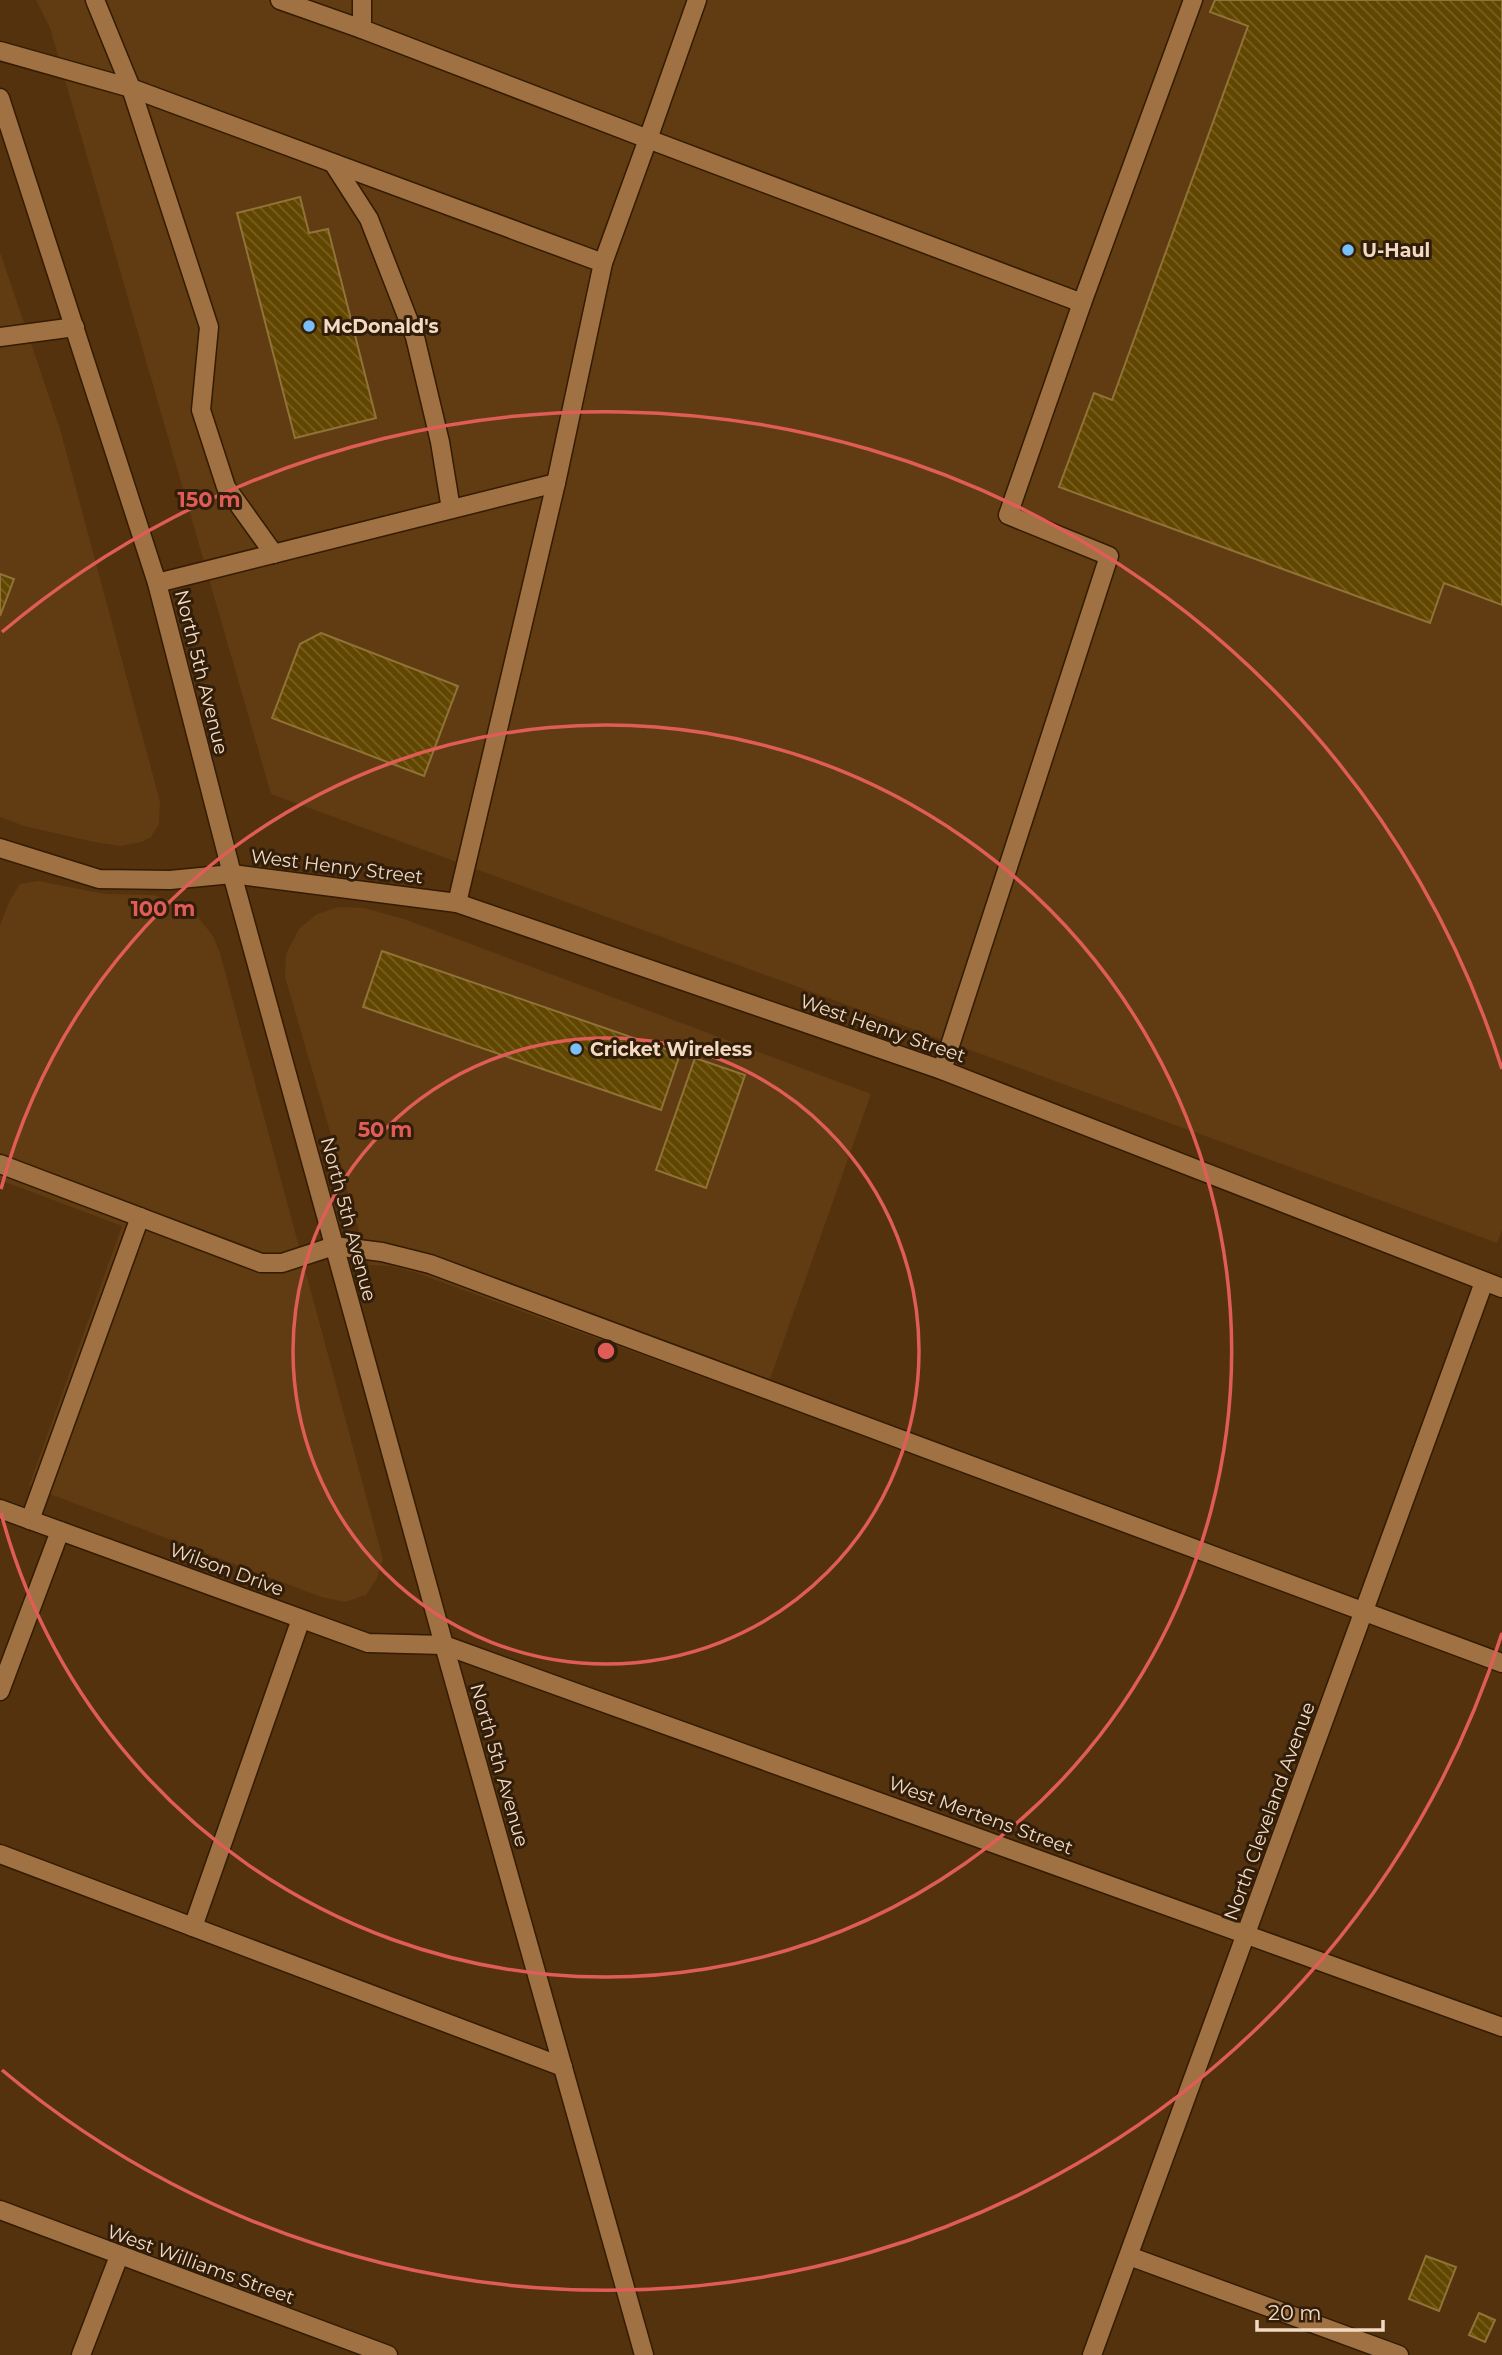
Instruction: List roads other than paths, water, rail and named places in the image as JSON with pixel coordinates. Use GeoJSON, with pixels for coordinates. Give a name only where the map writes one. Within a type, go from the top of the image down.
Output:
{"type":"FeatureCollection","features":[{"type":"Feature","properties":{"kind":"street"},"geometry":{"type":"LineString","coordinates":[[95,0],[131,88],[209,327],[201,410],[226,487],[274,554]]}},
{"type":"Feature","properties":{"kind":"street"},"geometry":{"type":"LineString","coordinates":[[280,0],[1082,303]]}},
{"type":"Feature","properties":{"kind":"street"},"geometry":{"type":"LineString","coordinates":[[362,0],[362,29]]}},
{"type":"Feature","properties":{"kind":"street"},"geometry":{"type":"LineString","coordinates":[[457,903],[556,483],[603,263],[697,0]]}},
{"type":"Feature","properties":{"kind":"street"},"geometry":{"type":"LineString","coordinates":[[942,1070],[1109,556],[1008,514],[1193,0]]}},
{"type":"Feature","properties":{"kind":"street"},"geometry":{"type":"LineString","coordinates":[[0,51],[131,88],[603,263]]}},
{"type":"Feature","properties":{"kind":"street","name":"North 5th Avenue"},"geometry":{"type":"LineString","coordinates":[[0,98],[157,583],[232,874],[334,1246],[644,2355]]}},
{"type":"Feature","properties":{"kind":"street"},"geometry":{"type":"LineString","coordinates":[[333,163],[369,219],[415,337],[440,442],[451,509]]}},
{"type":"Feature","properties":{"kind":"street"},"geometry":{"type":"LineString","coordinates":[[0,337],[75,327]]}},
{"type":"Feature","properties":{"kind":"street"},"geometry":{"type":"LineString","coordinates":[[157,583],[556,483]]}},
{"type":"Feature","properties":{"kind":"street","name":"West Henry Street"},"geometry":{"type":"LineString","coordinates":[[1,852],[99,879],[170,880],[232,874],[457,903],[942,1070],[1502,1288]]}},
{"type":"Feature","properties":{"kind":"street"},"geometry":{"type":"LineString","coordinates":[[0,1164],[261,1262],[282,1263],[334,1246],[382,1252],[430,1264],[1502,1663]]}},
{"type":"Feature","properties":{"kind":"street"},"geometry":{"type":"LineString","coordinates":[[30,1520],[140,1217]]}},
{"type":"Feature","properties":{"kind":"street","name":"North Cleveland Avenue"},"geometry":{"type":"LineString","coordinates":[[1092,2355],[1484,1282]]}},
{"type":"Feature","properties":{"kind":"street","name":"Wilson Drive"},"geometry":{"type":"LineString","coordinates":[[0,1509],[368,1643],[444,1645]]}},
{"type":"Feature","properties":{"kind":"street"},"geometry":{"type":"LineString","coordinates":[[0,1691],[60,1531]]}},
{"type":"Feature","properties":{"kind":"street"},"geometry":{"type":"LineString","coordinates":[[193,1927],[301,1619]]}},
{"type":"Feature","properties":{"kind":"street","name":"West Mertens Street"},"geometry":{"type":"LineString","coordinates":[[444,1645],[1502,2027]]}},
{"type":"Feature","properties":{"kind":"street"},"geometry":{"type":"LineString","coordinates":[[0,1854],[563,2067]]}},
{"type":"Feature","properties":{"kind":"street","name":"West Williams Street"},"geometry":{"type":"LineString","coordinates":[[0,2210],[387,2355]]}},
{"type":"Feature","properties":{"kind":"street"},"geometry":{"type":"LineString","coordinates":[[81,2355],[119,2256]]}},
{"type":"Feature","properties":{"kind":"street"},"geometry":{"type":"LineString","coordinates":[[1129,2256],[1399,2355]]}},
{"type":"Feature","properties":{"kind":"place","name":"U-Haul"},"geometry":{"type":"Point","coordinates":[1348,250]}},
{"type":"Feature","properties":{"kind":"place","name":"McDonald's"},"geometry":{"type":"Point","coordinates":[309,326]}},
{"type":"Feature","properties":{"kind":"place","name":"Cricket Wireless"},"geometry":{"type":"Point","coordinates":[576,1049]}}]}
